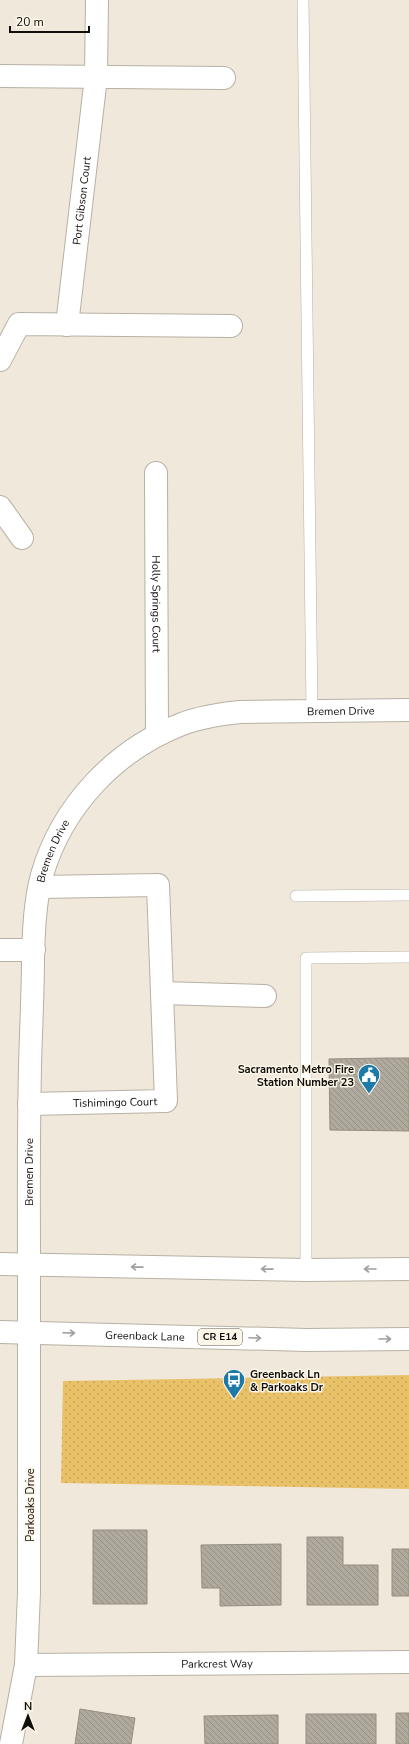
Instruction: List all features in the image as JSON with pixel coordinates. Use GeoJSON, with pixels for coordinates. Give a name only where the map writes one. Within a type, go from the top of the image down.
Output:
{"type":"FeatureCollection","features":[{"type":"Feature","properties":{"kind":"street","name":"Port Gibson Court"},"geometry":{"type":"LineString","coordinates":[[67,324],[96,77],[97,0]]}},
{"type":"Feature","properties":{"kind":"street"},"geometry":{"type":"LineString","coordinates":[[0,76],[224,78]]}},
{"type":"Feature","properties":{"kind":"street"},"geometry":{"type":"LineString","coordinates":[[0,360],[9,324],[231,326]]}},
{"type":"Feature","properties":{"kind":"street","name":"Holly Springs Court"},"geometry":{"type":"LineString","coordinates":[[156,472],[157,735]]}},
{"type":"Feature","properties":{"kind":"street"},"geometry":{"type":"LineString","coordinates":[[0,507],[22,538]]}},
{"type":"Feature","properties":{"kind":"street","name":"Bremen Drive"},"geometry":{"type":"LineString","coordinates":[[29,1264],[29,1104],[34,916],[42,876],[56,839],[65,822],[87,790],[115,762],[157,735],[183,724],[221,714],[240,712],[409,710]]}},
{"type":"Feature","properties":{"kind":"street","name":"Tishimingo Court"},"geometry":{"type":"LineString","coordinates":[[29,1104],[166,1101],[158,885],[40,887]]}},
{"type":"Feature","properties":{"kind":"street"},"geometry":{"type":"LineString","coordinates":[[0,950],[34,950]]}},
{"type":"Feature","properties":{"kind":"street"},"geometry":{"type":"LineString","coordinates":[[162,993],[265,996]]}},
{"type":"Feature","properties":{"kind":"street"},"geometry":{"type":"LineString","coordinates":[[0,1264],[306,1270],[409,1269]]}},
{"type":"Feature","properties":{"kind":"street","name":"Parkoaks Drive"},"geometry":{"type":"LineString","coordinates":[[11,1744],[26,1665],[30,1499],[29,1264]]}},
{"type":"Feature","properties":{"kind":"street","name":"Greenback Lane"},"geometry":{"type":"LineString","coordinates":[[0,1332],[307,1340],[409,1339]]}},
{"type":"Feature","properties":{"kind":"street","name":"Parkcrest Way"},"geometry":{"type":"LineString","coordinates":[[26,1665],[409,1662]]}},
{"type":"Feature","properties":{"kind":"lane"},"geometry":{"type":"LineString","coordinates":[[303,0],[312,711]]}},
{"type":"Feature","properties":{"kind":"lane"},"geometry":{"type":"LineString","coordinates":[[296,896],[409,895]]}},
{"type":"Feature","properties":{"kind":"lane"},"geometry":{"type":"LineString","coordinates":[[306,1270],[306,958],[409,957]]}},
{"type":"Feature","properties":{"kind":"shaded area"},"geometry":{"type":"Polygon","coordinates":[[[409,1375],[409,1489],[61,1483],[63,1381],[409,1375]]]}},
{"type":"Feature","properties":{"kind":"building","name":"Sacramento Metro Fire Station Number 23"},"geometry":{"type":"Polygon","coordinates":[[[409,1058],[409,1131],[330,1130],[329,1059],[409,1058]]]}},
{"type":"Feature","properties":{"kind":"building"},"geometry":{"type":"Polygon","coordinates":[[[93,1530],[147,1530],[147,1604],[93,1604],[93,1530]]]}},
{"type":"Feature","properties":{"kind":"building"},"geometry":{"type":"Polygon","coordinates":[[[307,1537],[343,1537],[343,1565],[378,1565],[378,1605],[307,1605],[307,1537]]]}},
{"type":"Feature","properties":{"kind":"building"},"geometry":{"type":"Polygon","coordinates":[[[281,1544],[281,1605],[220,1606],[220,1588],[202,1588],[201,1545],[281,1544]]]}},
{"type":"Feature","properties":{"kind":"building"},"geometry":{"type":"Polygon","coordinates":[[[392,1549],[409,1549],[409,1596],[392,1596],[392,1549]]]}},
{"type":"Feature","properties":{"kind":"building"},"geometry":{"type":"Polygon","coordinates":[[[80,1709],[135,1718],[131,1744],[75,1744],[80,1709]]]}},
{"type":"Feature","properties":{"kind":"building"},"geometry":{"type":"Polygon","coordinates":[[[396,1713],[409,1713],[409,1744],[396,1744],[396,1713]]]}},
{"type":"Feature","properties":{"kind":"building"},"geometry":{"type":"Polygon","coordinates":[[[306,1714],[376,1714],[376,1744],[306,1744],[306,1714]]]}},
{"type":"Feature","properties":{"kind":"building"},"geometry":{"type":"Polygon","coordinates":[[[278,1715],[278,1744],[205,1744],[204,1716],[278,1715]]]}},
{"type":"Feature","properties":{"kind":"place","name":"Sacramento Metro Fire Station Number 23"},"geometry":{"type":"Point","coordinates":[369,1094]}},
{"type":"Feature","properties":{"kind":"place","name":"Greenback Ln & Parkoaks Dr"},"geometry":{"type":"Point","coordinates":[234,1400]}}]}
